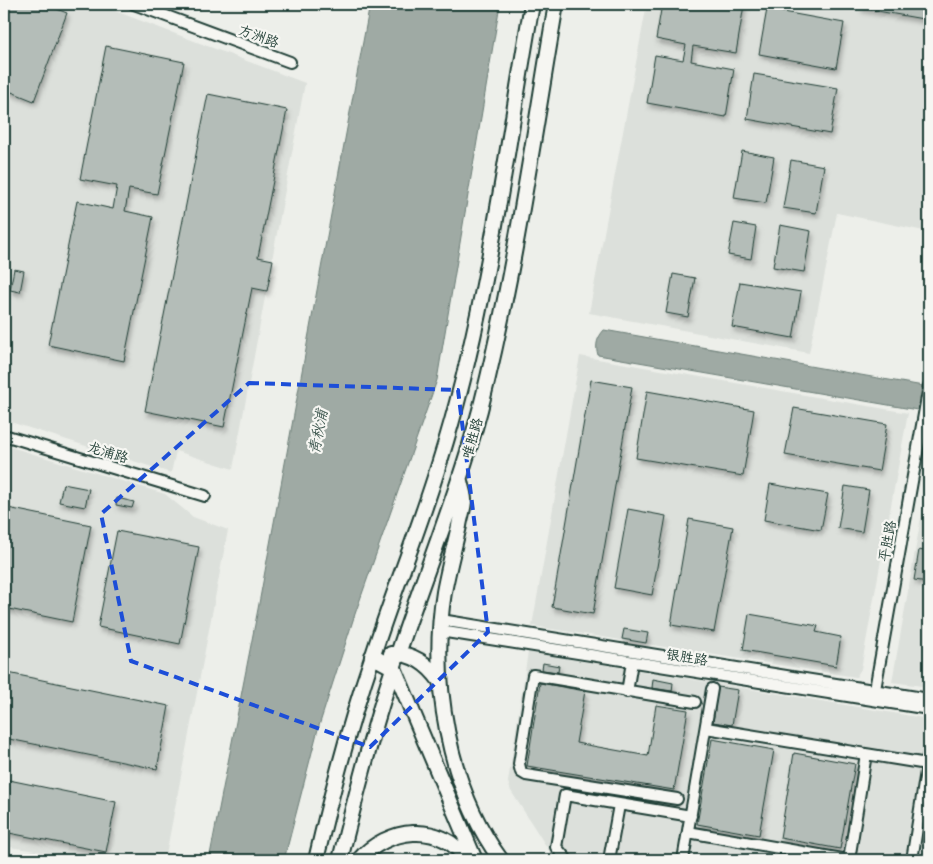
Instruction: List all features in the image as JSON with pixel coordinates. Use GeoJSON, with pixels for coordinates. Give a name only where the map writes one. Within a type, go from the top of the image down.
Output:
{"type":"FeatureCollection","features":[{"type":"Feature","properties":{"kind":"main road","name":"唯胜路"},"geometry":{"type":"LineString","coordinates":[[316,860],[332,790],[372,656],[440,461],[463,378],[482,292],[532,4]]}},
{"type":"Feature","properties":{"kind":"main road","name":"唯胜路"},"geometry":{"type":"LineString","coordinates":[[340,860],[356,794],[398,653],[460,480],[480,409],[507,288],[556,4]]}},
{"type":"Feature","properties":{"kind":"main road"},"geometry":{"type":"LineString","coordinates":[[460,480],[464,500],[441,625],[440,681],[446,729],[457,770],[478,822],[501,860]]}},
{"type":"Feature","properties":{"kind":"main road"},"geometry":{"type":"LineString","coordinates":[[372,656],[398,653],[420,660],[432,669],[440,681]]}},
{"type":"Feature","properties":{"kind":"main road"},"geometry":{"type":"LineString","coordinates":[[372,656],[394,668],[475,860]]}},
{"type":"Feature","properties":{"kind":"main road"},"geometry":{"type":"LineString","coordinates":[[359,860],[370,848],[386,838],[400,833],[415,833],[441,840],[453,847],[466,860]]}},
{"type":"Feature","properties":{"kind":"street","name":"方洲路"},"geometry":{"type":"LineString","coordinates":[[134,4],[290,62]]}},
{"type":"Feature","properties":{"kind":"street","name":"平胜路"},"geometry":{"type":"LineString","coordinates":[[873,701],[929,386]]}},
{"type":"Feature","properties":{"kind":"street","name":"龙浦路"},"geometry":{"type":"LineString","coordinates":[[4,435],[205,496]]}},
{"type":"Feature","properties":{"kind":"street","name":"银胜路"},"geometry":{"type":"LineString","coordinates":[[441,625],[929,698]]}},
{"type":"Feature","properties":{"kind":"street","name":"银胜路"},"geometry":{"type":"LineString","coordinates":[[441,625],[632,662],[929,709]]}},
{"type":"Feature","properties":{"kind":"street"},"geometry":{"type":"LineString","coordinates":[[627,692],[632,662]]}},
{"type":"Feature","properties":{"kind":"street"},"geometry":{"type":"LineString","coordinates":[[677,799],[526,775],[519,768],[533,675],[695,702]]}},
{"type":"Feature","properties":{"kind":"street"},"geometry":{"type":"LineString","coordinates":[[684,860],[712,689]]}},
{"type":"Feature","properties":{"kind":"street"},"geometry":{"type":"LineString","coordinates":[[706,728],[927,764]]}},
{"type":"Feature","properties":{"kind":"street"},"geometry":{"type":"LineString","coordinates":[[912,860],[929,752]]}},
{"type":"Feature","properties":{"kind":"street"},"geometry":{"type":"LineString","coordinates":[[688,832],[848,860],[866,754]]}},
{"type":"Feature","properties":{"kind":"street"},"geometry":{"type":"LineString","coordinates":[[567,860],[556,847],[565,795],[691,816]]}},
{"type":"Feature","properties":{"kind":"street"},"geometry":{"type":"LineString","coordinates":[[609,860],[619,805]]}},
{"type":"Feature","properties":{"kind":"highlighted area"},"geometry":{"type":"Polygon","coordinates":[[[249,383],[458,390],[488,632],[370,747],[131,661],[101,514],[249,383]]]}},
{"type":"Feature","properties":{"kind":"shaded area"},"geometry":{"type":"Polygon","coordinates":[[[4,4],[97,4],[305,83],[233,469],[176,451],[171,473],[4,420],[4,4]]]}},
{"type":"Feature","properties":{"kind":"shaded area"},"geometry":{"type":"Polygon","coordinates":[[[647,4],[929,4],[929,232],[837,213],[809,353],[589,313],[647,4]]]}},
{"type":"Feature","properties":{"kind":"shaded area"},"geometry":{"type":"Polygon","coordinates":[[[580,356],[908,413],[861,669],[856,677],[532,626],[580,356]]]}},
{"type":"Feature","properties":{"kind":"shaded area"},"geometry":{"type":"Polygon","coordinates":[[[4,445],[165,494],[193,517],[228,530],[165,860],[92,860],[4,846],[4,445]]]}},
{"type":"Feature","properties":{"kind":"shaded area"},"geometry":{"type":"Polygon","coordinates":[[[929,472],[929,687],[892,682],[929,472]]]}},
{"type":"Feature","properties":{"kind":"shaded area"},"geometry":{"type":"Polygon","coordinates":[[[528,652],[929,719],[929,860],[555,860],[511,791],[508,782],[528,652]]]}},
{"type":"Feature","properties":{"kind":"water","name":"青秋浦"},"geometry":{"type":"Polygon","coordinates":[[[370,4],[500,4],[437,380],[355,614],[318,729],[284,860],[209,860],[258,609],[370,4]]]}},
{"type":"Feature","properties":{"kind":"water"},"geometry":{"type":"Polygon","coordinates":[[[604,330],[929,387],[929,412],[598,355],[597,342],[604,330]]]}},
{"type":"Feature","properties":{"kind":"building"},"geometry":{"type":"Polygon","coordinates":[[[4,4],[44,4],[67,13],[34,101],[4,89],[4,4]]]}},
{"type":"Feature","properties":{"kind":"building"},"geometry":{"type":"Polygon","coordinates":[[[662,4],[744,5],[736,53],[693,46],[691,61],[734,69],[726,117],[647,103],[655,55],[683,60],[686,45],[656,39],[662,4]]]}},
{"type":"Feature","properties":{"kind":"building"},"geometry":{"type":"Polygon","coordinates":[[[860,4],[929,4],[929,20],[860,8],[860,4]]]}},
{"type":"Feature","properties":{"kind":"building"},"geometry":{"type":"Polygon","coordinates":[[[767,9],[844,23],[836,68],[759,54],[767,9]]]}},
{"type":"Feature","properties":{"kind":"building"},"geometry":{"type":"Polygon","coordinates":[[[106,46],[184,62],[157,194],[129,189],[125,211],[153,217],[124,361],[48,345],[77,201],[113,209],[117,186],[80,179],[106,46]]]}},
{"type":"Feature","properties":{"kind":"building"},"geometry":{"type":"Polygon","coordinates":[[[754,74],[838,88],[830,134],[747,119],[754,74]]]}},
{"type":"Feature","properties":{"kind":"building"},"geometry":{"type":"Polygon","coordinates":[[[208,94],[287,110],[258,257],[273,260],[267,291],[252,288],[224,427],[145,411],[208,94]]]}},
{"type":"Feature","properties":{"kind":"building"},"geometry":{"type":"Polygon","coordinates":[[[742,151],[774,157],[766,203],[734,198],[742,151]]]}},
{"type":"Feature","properties":{"kind":"building"},"geometry":{"type":"Polygon","coordinates":[[[791,160],[824,166],[816,213],[783,208],[791,160]]]}},
{"type":"Feature","properties":{"kind":"building"},"geometry":{"type":"Polygon","coordinates":[[[734,223],[756,227],[751,259],[728,255],[734,223]]]}},
{"type":"Feature","properties":{"kind":"building"},"geometry":{"type":"Polygon","coordinates":[[[780,225],[811,231],[804,272],[773,267],[780,225]]]}},
{"type":"Feature","properties":{"kind":"building"},"geometry":{"type":"Polygon","coordinates":[[[14,269],[24,271],[20,292],[10,290],[14,269]]]}},
{"type":"Feature","properties":{"kind":"building"},"geometry":{"type":"Polygon","coordinates":[[[673,274],[695,278],[688,317],[666,313],[673,274]]]}},
{"type":"Feature","properties":{"kind":"building"},"geometry":{"type":"Polygon","coordinates":[[[740,282],[801,292],[793,338],[732,327],[740,282]]]}},
{"type":"Feature","properties":{"kind":"building"},"geometry":{"type":"Polygon","coordinates":[[[591,380],[632,387],[593,614],[552,607],[591,380]]]}},
{"type":"Feature","properties":{"kind":"building"},"geometry":{"type":"Polygon","coordinates":[[[647,391],[754,410],[743,476],[636,458],[647,391]]]}},
{"type":"Feature","properties":{"kind":"building"},"geometry":{"type":"Polygon","coordinates":[[[794,408],[887,424],[879,471],[785,455],[794,408]]]}},
{"type":"Feature","properties":{"kind":"building"},"geometry":{"type":"Polygon","coordinates":[[[63,484],[89,489],[85,507],[59,502],[63,484]]]}},
{"type":"Feature","properties":{"kind":"building"},"geometry":{"type":"Polygon","coordinates":[[[770,484],[828,494],[821,530],[764,520],[770,484]]]}},
{"type":"Feature","properties":{"kind":"building"},"geometry":{"type":"Polygon","coordinates":[[[845,486],[869,490],[862,532],[838,528],[845,486]]]}},
{"type":"Feature","properties":{"kind":"building"},"geometry":{"type":"Polygon","coordinates":[[[117,498],[134,502],[132,508],[116,505],[117,498]]]}},
{"type":"Feature","properties":{"kind":"building"},"geometry":{"type":"Polygon","coordinates":[[[8,508],[91,525],[72,622],[4,608],[4,528],[8,508]]]}},
{"type":"Feature","properties":{"kind":"building"},"geometry":{"type":"Polygon","coordinates":[[[628,509],[666,516],[652,595],[614,588],[628,509]]]}},
{"type":"Feature","properties":{"kind":"building"},"geometry":{"type":"Polygon","coordinates":[[[689,519],[733,527],[714,632],[671,625],[689,519]]]}},
{"type":"Feature","properties":{"kind":"building"},"geometry":{"type":"Polygon","coordinates":[[[117,531],[199,547],[180,644],[98,627],[117,531]]]}},
{"type":"Feature","properties":{"kind":"building"},"geometry":{"type":"Polygon","coordinates":[[[919,550],[929,552],[929,582],[914,580],[919,550]]]}},
{"type":"Feature","properties":{"kind":"building"},"geometry":{"type":"Polygon","coordinates":[[[749,614],[818,626],[816,632],[841,637],[836,666],[743,650],[749,614]]]}},
{"type":"Feature","properties":{"kind":"building"},"geometry":{"type":"Polygon","coordinates":[[[624,629],[648,633],[646,643],[622,639],[624,629]]]}},
{"type":"Feature","properties":{"kind":"building"},"geometry":{"type":"Polygon","coordinates":[[[543,663],[559,666],[558,672],[542,670],[543,663]]]}},
{"type":"Feature","properties":{"kind":"building"},"geometry":{"type":"Polygon","coordinates":[[[8,673],[169,706],[157,769],[4,738],[4,692],[8,673]]]}},
{"type":"Feature","properties":{"kind":"building"},"geometry":{"type":"Polygon","coordinates":[[[653,679],[673,683],[672,691],[652,688],[653,679]]]}},
{"type":"Feature","properties":{"kind":"building"},"geometry":{"type":"Polygon","coordinates":[[[540,683],[585,691],[576,743],[648,756],[656,705],[688,710],[674,790],[527,766],[540,683]]]}},
{"type":"Feature","properties":{"kind":"building"},"geometry":{"type":"Polygon","coordinates":[[[718,687],[738,690],[732,725],[713,722],[718,687]]]}},
{"type":"Feature","properties":{"kind":"building"},"geometry":{"type":"Polygon","coordinates":[[[712,739],[774,750],[759,835],[697,824],[712,739]]]}},
{"type":"Feature","properties":{"kind":"building"},"geometry":{"type":"Polygon","coordinates":[[[794,753],[855,764],[840,849],[780,838],[794,753]]]}},
{"type":"Feature","properties":{"kind":"building"},"geometry":{"type":"Polygon","coordinates":[[[4,779],[116,802],[106,852],[4,832],[4,779]]]}}]}
